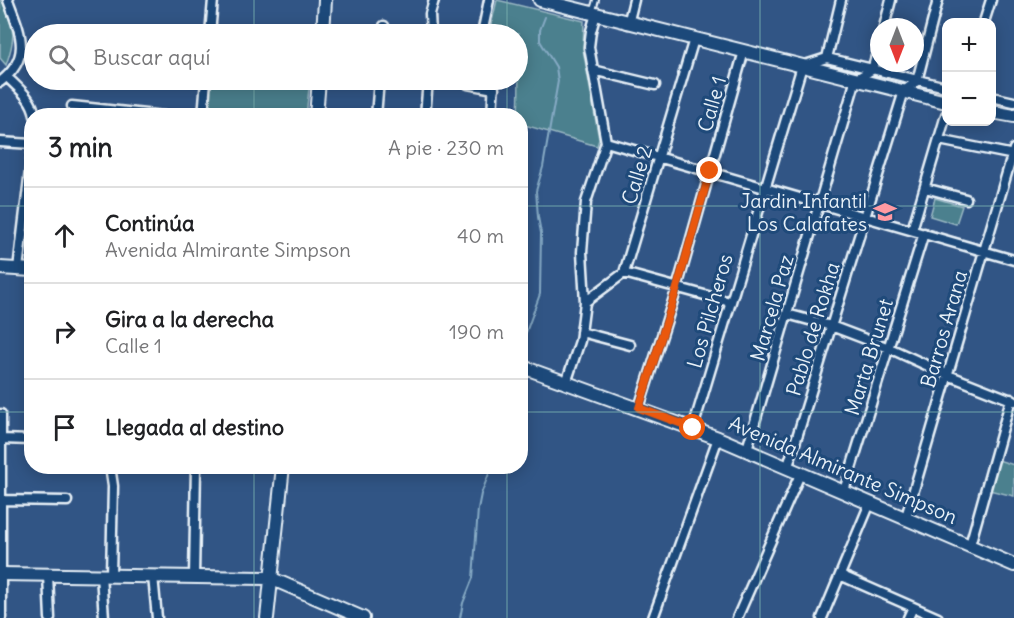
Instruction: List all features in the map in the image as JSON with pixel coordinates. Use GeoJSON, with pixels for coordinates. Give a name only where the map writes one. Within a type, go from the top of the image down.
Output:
{"type":"FeatureCollection","features":[{"type":"Feature","properties":{"kind":"street"},"geometry":{"type":"LineString","coordinates":[[8,0],[19,26],[21,45],[18,61],[4,79],[26,95],[33,108]]}},
{"type":"Feature","properties":{"kind":"street"},"geometry":{"type":"LineString","coordinates":[[211,24],[213,0]]}},
{"type":"Feature","properties":{"kind":"street"},"geometry":{"type":"LineString","coordinates":[[323,24],[325,0]]}},
{"type":"Feature","properties":{"kind":"street"},"geometry":{"type":"LineString","coordinates":[[430,24],[430,14],[434,0]]}},
{"type":"Feature","properties":{"kind":"street"},"geometry":{"type":"LineString","coordinates":[[484,24],[489,0]]}},
{"type":"Feature","properties":{"kind":"street"},"geometry":{"type":"LineString","coordinates":[[628,24],[634,0]]}},
{"type":"Feature","properties":{"kind":"street"},"geometry":{"type":"LineString","coordinates":[[827,58],[841,0]]}},
{"type":"Feature","properties":{"kind":"street"},"geometry":{"type":"LineString","coordinates":[[886,18],[891,0]]}},
{"type":"Feature","properties":{"kind":"street"},"geometry":{"type":"LineString","coordinates":[[904,91],[917,81],[938,0]]}},
{"type":"Feature","properties":{"kind":"street"},"geometry":{"type":"LineString","coordinates":[[985,18],[991,0]]}},
{"type":"Feature","properties":{"kind":"street"},"geometry":{"type":"LineString","coordinates":[[544,1],[628,24],[942,101]]}},
{"type":"Feature","properties":{"kind":"street"},"geometry":{"type":"LineString","coordinates":[[566,383],[581,333],[585,302],[582,252],[586,202],[606,142],[590,47],[594,14]]}},
{"type":"Feature","properties":{"kind":"street","name":"Calle 2"},"geometry":{"type":"LineString","coordinates":[[624,273],[694,39]]}},
{"type":"Feature","properties":{"kind":"street","name":"Calle 1"},"geometry":{"type":"LineString","coordinates":[[639,408],[677,288],[744,51]]}},
{"type":"Feature","properties":{"kind":"street"},"geometry":{"type":"LineString","coordinates":[[802,66],[827,58],[870,69]]}},
{"type":"Feature","properties":{"kind":"street","name":"Los Pilcheros"},"geometry":{"type":"LineString","coordinates":[[693,428],[802,66]]}},
{"type":"Feature","properties":{"kind":"street"},"geometry":{"type":"LineString","coordinates":[[593,70],[655,85]]}},
{"type":"Feature","properties":{"kind":"street"},"geometry":{"type":"LineString","coordinates":[[856,79],[870,71]]}},
{"type":"Feature","properties":{"kind":"street"},"geometry":{"type":"LineString","coordinates":[[880,72],[942,86]]}},
{"type":"Feature","properties":{"kind":"street","name":"Marcela Paz"},"geometry":{"type":"LineString","coordinates":[[747,449],[856,79]]}},
{"type":"Feature","properties":{"kind":"street"},"geometry":{"type":"LineString","coordinates":[[204,108],[205,90]]}},
{"type":"Feature","properties":{"kind":"street"},"geometry":{"type":"LineString","coordinates":[[317,108],[318,90]]}},
{"type":"Feature","properties":{"kind":"street"},"geometry":{"type":"LineString","coordinates":[[376,108],[378,90]]}},
{"type":"Feature","properties":{"kind":"street"},"geometry":{"type":"LineString","coordinates":[[426,108],[427,90]]}},
{"type":"Feature","properties":{"kind":"street"},"geometry":{"type":"LineString","coordinates":[[492,108],[494,90]]}},
{"type":"Feature","properties":{"kind":"street","name":"Pablo de Rokha"},"geometry":{"type":"LineString","coordinates":[[788,466],[904,91]]}},
{"type":"Feature","properties":{"kind":"street"},"geometry":{"type":"LineString","coordinates":[[996,98],[1014,102]]}},
{"type":"Feature","properties":{"kind":"street"},"geometry":{"type":"LineString","coordinates":[[72,106],[90,108]]}},
{"type":"Feature","properties":{"kind":"street"},"geometry":{"type":"LineString","coordinates":[[996,113],[1014,116]]}},
{"type":"Feature","properties":{"kind":"street"},"geometry":{"type":"LineString","coordinates":[[912,230],[943,126]]}},
{"type":"Feature","properties":{"kind":"street"},"geometry":{"type":"LineString","coordinates":[[939,140],[1014,153]]}},
{"type":"Feature","properties":{"kind":"street"},"geometry":{"type":"LineString","coordinates":[[1,141],[24,143]]}},
{"type":"Feature","properties":{"kind":"street"},"geometry":{"type":"LineString","coordinates":[[606,142],[1014,260]]}},
{"type":"Feature","properties":{"kind":"street","name":"Barros Arana"},"geometry":{"type":"LineString","coordinates":[[906,517],[1014,153]]}},
{"type":"Feature","properties":{"kind":"street"},"geometry":{"type":"LineString","coordinates":[[925,188],[966,200]]}},
{"type":"Feature","properties":{"kind":"street"},"geometry":{"type":"LineString","coordinates":[[18,269],[24,220]]}},
{"type":"Feature","properties":{"kind":"street","name":"Marta Brunet"},"geometry":{"type":"LineString","coordinates":[[844,491],[924,233]]}},
{"type":"Feature","properties":{"kind":"street"},"geometry":{"type":"LineString","coordinates":[[0,268],[24,269]]}},
{"type":"Feature","properties":{"kind":"street"},"geometry":{"type":"LineString","coordinates":[[585,302],[624,273],[730,302]]}},
{"type":"Feature","properties":{"kind":"street"},"geometry":{"type":"LineString","coordinates":[[787,315],[831,326],[1012,400],[970,545]]}},
{"type":"Feature","properties":{"kind":"street"},"geometry":{"type":"LineString","coordinates":[[581,333],[630,345]]}},
{"type":"Feature","properties":{"kind":"street","name":"Avenida Almirante Simpson"},"geometry":{"type":"LineString","coordinates":[[528,369],[747,449],[1014,565]]}},
{"type":"Feature","properties":{"kind":"street"},"geometry":{"type":"LineString","coordinates":[[1,414],[1,618]]}},
{"type":"Feature","properties":{"kind":"street"},"geometry":{"type":"LineString","coordinates":[[653,618],[718,438]]}},
{"type":"Feature","properties":{"kind":"street"},"geometry":{"type":"LineString","coordinates":[[0,439],[24,440]]}},
{"type":"Feature","properties":{"kind":"street"},"geometry":{"type":"LineString","coordinates":[[737,618],[801,472]]}},
{"type":"Feature","properties":{"kind":"street"},"geometry":{"type":"LineString","coordinates":[[104,618],[113,486],[111,474]]}},
{"type":"Feature","properties":{"kind":"street"},"geometry":{"type":"LineString","coordinates":[[194,577],[196,474]]}},
{"type":"Feature","properties":{"kind":"street"},"geometry":{"type":"LineString","coordinates":[[267,618],[282,474]]}},
{"type":"Feature","properties":{"kind":"street"},"geometry":{"type":"LineString","coordinates":[[0,500],[67,501]]}},
{"type":"Feature","properties":{"kind":"street"},"geometry":{"type":"LineString","coordinates":[[822,618],[870,503]]}},
{"type":"Feature","properties":{"kind":"street"},"geometry":{"type":"LineString","coordinates":[[0,574],[270,578],[363,618]]}},
{"type":"Feature","properties":{"kind":"street"},"geometry":{"type":"LineString","coordinates":[[48,575],[50,618]]}},
{"type":"Feature","properties":{"kind":"street"},"geometry":{"type":"LineString","coordinates":[[840,575],[938,618]]}},
{"type":"Feature","properties":{"kind":"street"},"geometry":{"type":"LineString","coordinates":[[153,576],[157,618]]}},
{"type":"Feature","properties":{"kind":"street"},"geometry":{"type":"LineString","coordinates":[[908,618],[913,607]]}},
{"type":"Feature","properties":{"kind":"lane"},"geometry":{"type":"LineString","coordinates":[[594,14],[596,0]]}},
{"type":"Feature","properties":{"kind":"green space"},"geometry":{"type":"Polygon","coordinates":[[[0,0],[2,0],[13,32],[12,46],[6,65],[0,58],[0,0]]]}},
{"type":"Feature","properties":{"kind":"green space"},"geometry":{"type":"Polygon","coordinates":[[[497,0],[584,21],[583,49],[599,139],[597,146],[528,126],[528,108],[518,108],[519,90],[528,90],[528,24],[491,24],[497,0]]]}},
{"type":"Feature","properties":{"kind":"green space"},"geometry":{"type":"Polygon","coordinates":[[[208,90],[309,90],[307,108],[205,108],[208,90]]]}},
{"type":"Feature","properties":{"kind":"green space"},"geometry":{"type":"Polygon","coordinates":[[[935,198],[962,206],[956,224],[930,216],[935,198]]]}},
{"type":"Feature","properties":{"kind":"green space"},"geometry":{"type":"Polygon","coordinates":[[[998,460],[1014,465],[1014,496],[989,490],[998,460]]]}},
{"type":"Feature","properties":{"kind":"waterway"},"geometry":{"type":"LineString","coordinates":[[528,327],[540,294],[541,233],[536,191],[543,167],[558,81],[556,67],[540,41],[540,30],[545,17]]}},
{"type":"Feature","properties":{"kind":"waterway"},"geometry":{"type":"LineString","coordinates":[[460,618],[473,578],[478,509],[489,474]]}},
{"type":"Feature","properties":{"kind":"place","name":"Jardin Infantil Los Calafates"},"geometry":{"type":"Point","coordinates":[885,212]}},
{"type":"Feature","properties":{"kind":"route"},"geometry":{"type":"LineString","coordinates":[[693,428],[639,408],[677,288],[710,171]]}}]}
